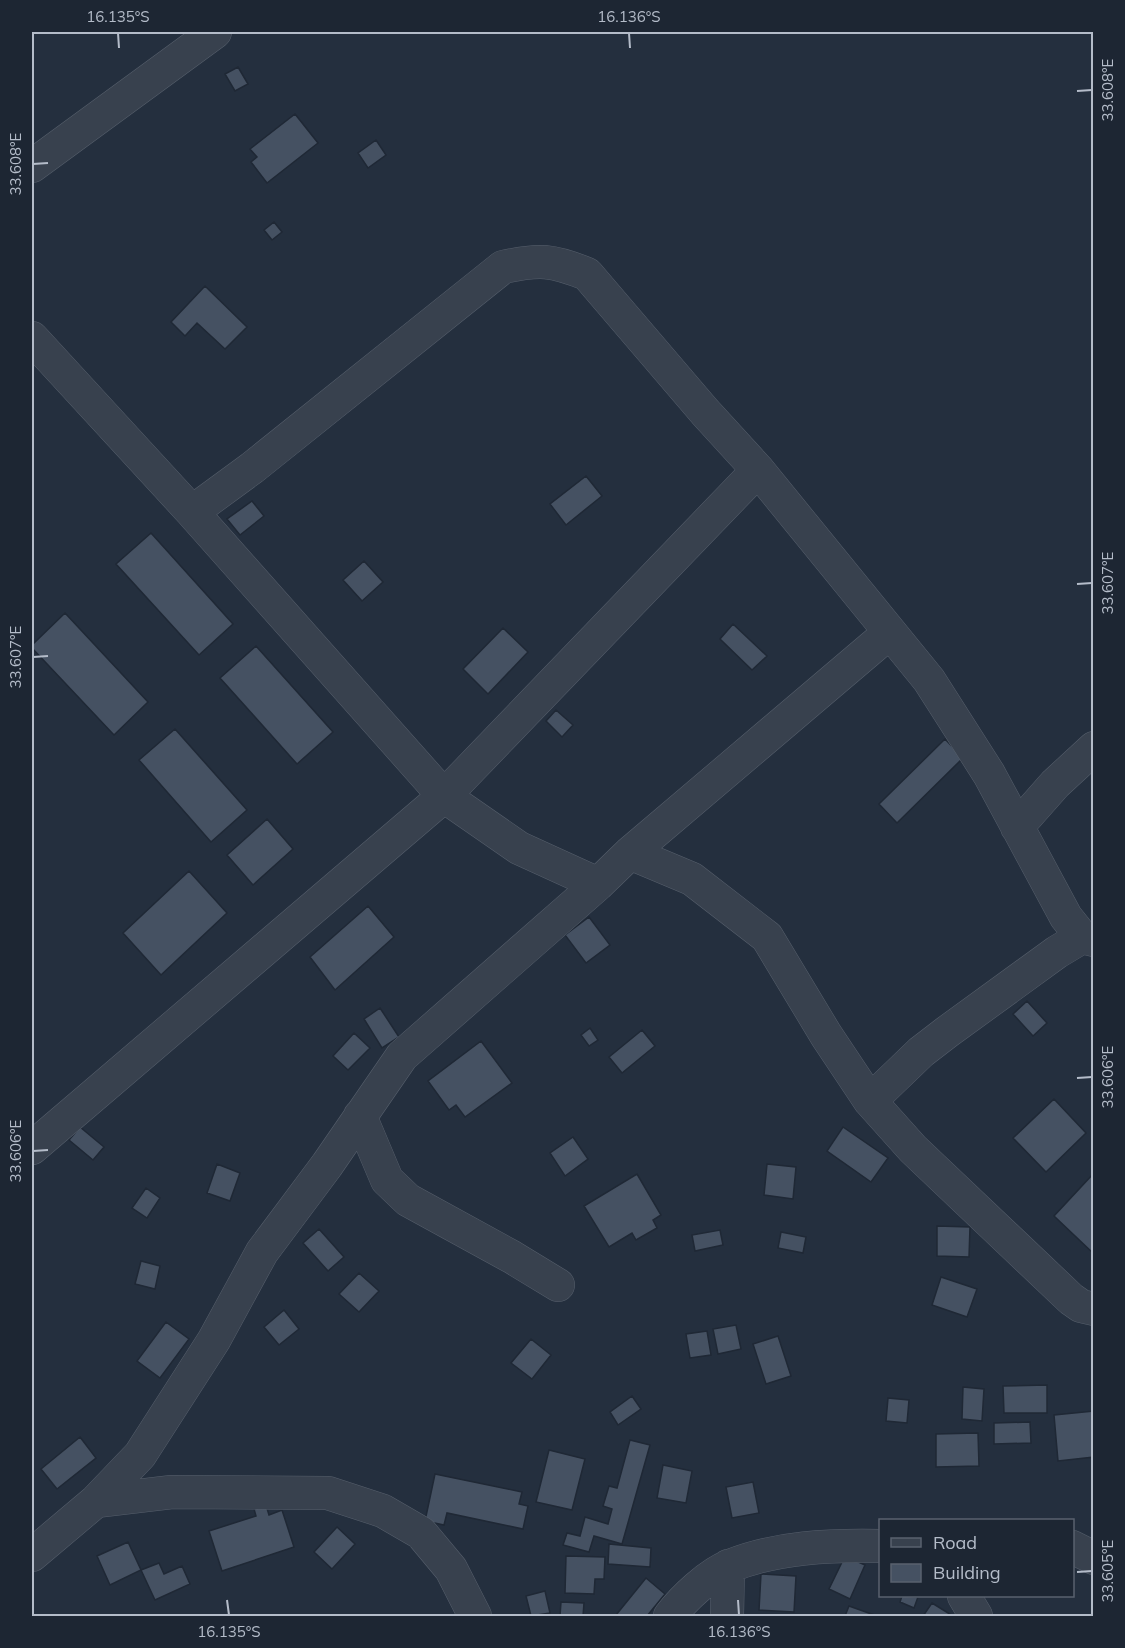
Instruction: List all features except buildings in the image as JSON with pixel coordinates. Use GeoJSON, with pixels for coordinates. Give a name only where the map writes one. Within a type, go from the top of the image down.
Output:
{"type":"FeatureCollection","features":[{"type":"Feature","properties":{"kind":"street"},"geometry":{"type":"LineString","coordinates":[[32,166],[215,32]]}},
{"type":"Feature","properties":{"kind":"street"},"geometry":{"type":"LineString","coordinates":[[192,512],[252,468],[503,267],[531,261],[560,263],[587,274],[758,470],[929,680],[988,774],[1066,916],[1088,938],[1057,952],[947,1032],[921,1052],[870,1101]]}},
{"type":"Feature","properties":{"kind":"street"},"geometry":{"type":"LineString","coordinates":[[32,338],[192,512],[444,796],[519,848],[598,884]]}},
{"type":"Feature","properties":{"kind":"street"},"geometry":{"type":"LineString","coordinates":[[32,1148],[57,1124],[444,796],[758,470]]}},
{"type":"Feature","properties":{"kind":"street"},"geometry":{"type":"LineString","coordinates":[[32,1555],[96,1501],[140,1455],[214,1340],[262,1252],[327,1165],[393,1068],[411,1047],[598,884],[630,853],[889,633]]}},
{"type":"Feature","properties":{"kind":"street"},"geometry":{"type":"LineString","coordinates":[[1017,827],[1055,784],[1094,748]]}},
{"type":"Feature","properties":{"kind":"street"},"geometry":{"type":"LineString","coordinates":[[630,853],[692,879],[768,937],[826,1035],[870,1101],[913,1149],[1071,1299],[1094,1309]]}},
{"type":"Feature","properties":{"kind":"street"},"geometry":{"type":"LineString","coordinates":[[360,1116],[387,1180],[408,1200],[558,1285]]}},
{"type":"Feature","properties":{"kind":"street"},"geometry":{"type":"LineString","coordinates":[[96,1501],[172,1491],[328,1493],[383,1511],[422,1533],[451,1569],[475,1617]]}},
{"type":"Feature","properties":{"kind":"street"},"geometry":{"type":"LineString","coordinates":[[1074,1541],[1094,1534]]}},
{"type":"Feature","properties":{"kind":"street"},"geometry":{"type":"LineString","coordinates":[[670,1617],[700,1585],[728,1566],[781,1552],[841,1545],[879,1546]]}},
{"type":"Feature","properties":{"kind":"street"},"geometry":{"type":"LineString","coordinates":[[1074,1548],[1094,1558]]}},
{"type":"Feature","properties":{"kind":"street"},"geometry":{"type":"LineString","coordinates":[[727,1617],[728,1566]]}},
{"type":"Feature","properties":{"kind":"street"},"geometry":{"type":"LineString","coordinates":[[965,1597],[976,1617]]}}]}
